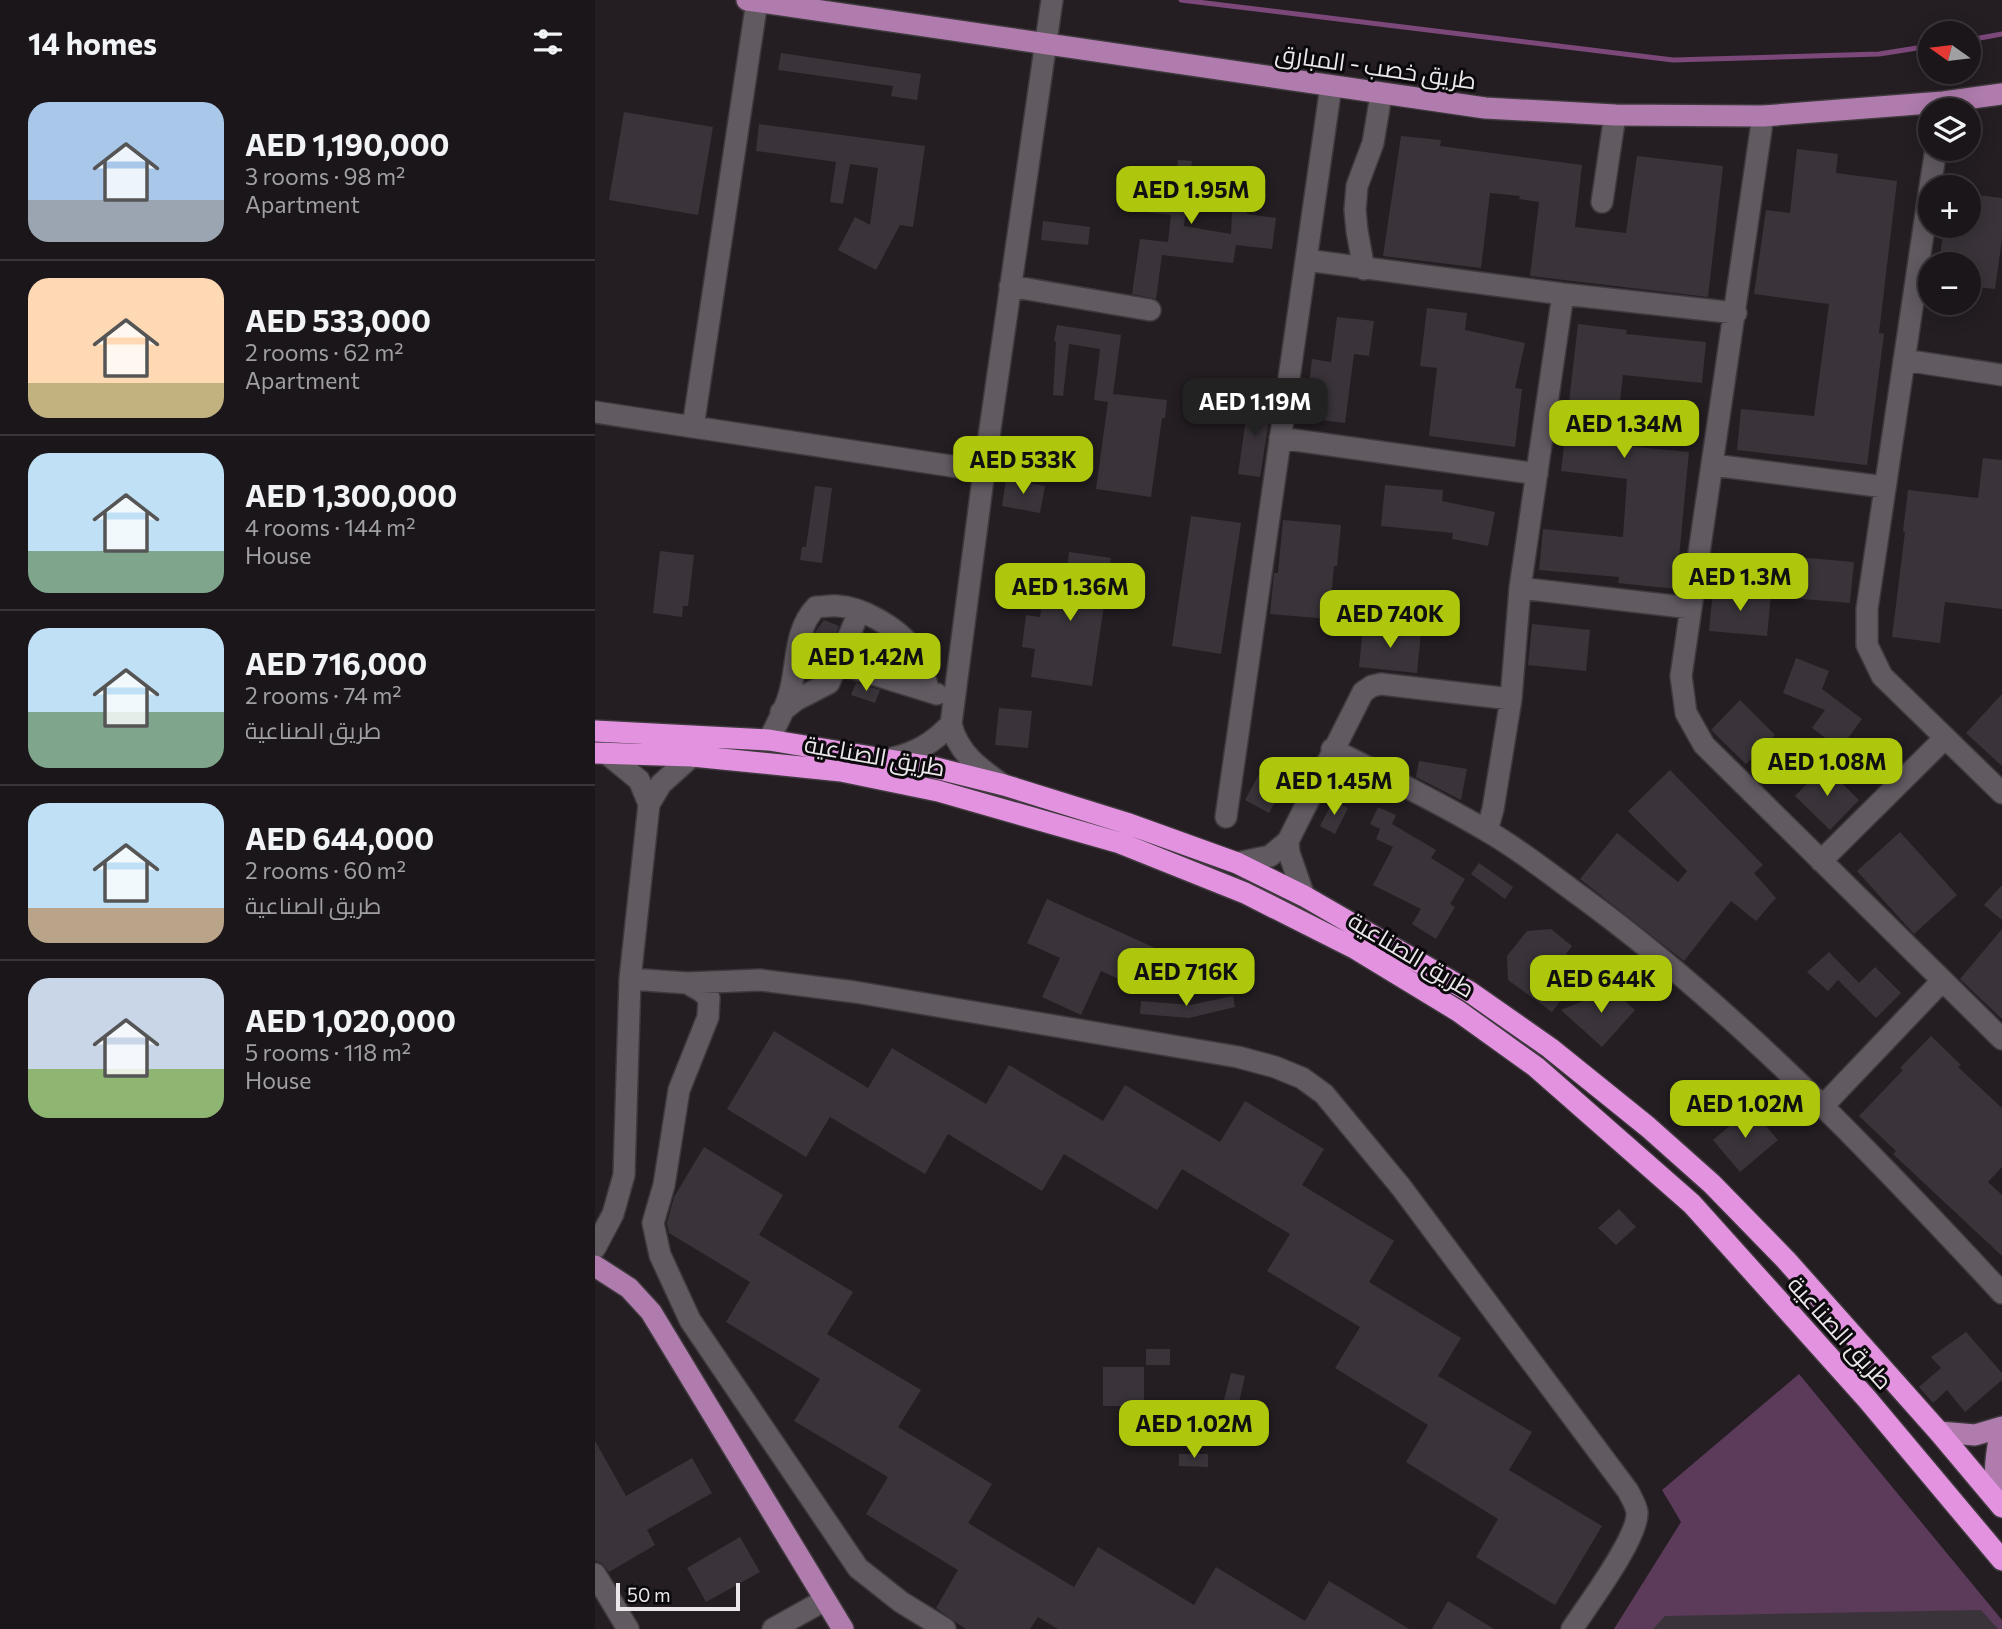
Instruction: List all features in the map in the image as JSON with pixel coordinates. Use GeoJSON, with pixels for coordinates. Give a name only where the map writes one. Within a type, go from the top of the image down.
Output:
{"type":"FeatureCollection","features":[{"type":"Feature","properties":{"kind":"highway","name":"طريق الصناعية"},"geometry":{"type":"LineString","coordinates":[[595,731],[769,740],[890,759],[1004,785],[1126,823],[1237,863],[1304,896],[1470,992],[1550,1048],[1648,1127],[1712,1184],[1786,1260],[2002,1506]]}},
{"type":"Feature","properties":{"kind":"highway","name":"طريق الصناعية"},"geometry":{"type":"LineString","coordinates":[[601,753],[692,757],[841,771],[926,788],[1007,809],[1120,843],[1245,893],[1356,949],[1458,1011],[1536,1067],[1692,1204],[1867,1399],[2002,1560]]}},
{"type":"Feature","properties":{"kind":"main road","name":"طريق خصب - المبارق"},"geometry":{"type":"LineString","coordinates":[[752,1],[1048,34],[1381,95],[1485,108],[1763,117],[1918,108]]}},
{"type":"Feature","properties":{"kind":"main road","name":"طريق خصب - المبارق"},"geometry":{"type":"LineString","coordinates":[[1981,98],[2002,94]]}},
{"type":"Feature","properties":{"kind":"main road"},"geometry":{"type":"LineString","coordinates":[[595,1266],[629,1288],[651,1312],[843,1629]]}},
{"type":"Feature","properties":{"kind":"main road"},"geometry":{"type":"LineString","coordinates":[[1939,1432],[1975,1435],[2002,1428],[1994,1471],[1995,1489],[2002,1506]]}},
{"type":"Feature","properties":{"kind":"street"},"geometry":{"type":"LineString","coordinates":[[1004,785],[985,772],[962,750],[951,724],[984,471],[1052,0]]}},
{"type":"Feature","properties":{"kind":"street"},"geometry":{"type":"LineString","coordinates":[[693,427],[752,1]]}},
{"type":"Feature","properties":{"kind":"street"},"geometry":{"type":"LineString","coordinates":[[1226,817],[1331,86]]}},
{"type":"Feature","properties":{"kind":"street"},"geometry":{"type":"LineString","coordinates":[[1364,269],[1355,210],[1357,186],[1373,143],[1381,95]]}},
{"type":"Feature","properties":{"kind":"street"},"geometry":{"type":"LineString","coordinates":[[1602,202],[1615,114]]}},
{"type":"Feature","properties":{"kind":"street"},"geometry":{"type":"LineString","coordinates":[[1763,117],[1681,676],[1686,713],[1704,745],[2002,1039]]}},
{"type":"Feature","properties":{"kind":"street"},"geometry":{"type":"LineString","coordinates":[[1922,238],[1867,609],[1867,645],[1882,676],[2002,793]]}},
{"type":"Feature","properties":{"kind":"street"},"geometry":{"type":"LineString","coordinates":[[1306,260],[1563,295],[1736,313]]}},
{"type":"Feature","properties":{"kind":"street"},"geometry":{"type":"LineString","coordinates":[[1010,286],[1150,310]]}},
{"type":"Feature","properties":{"kind":"street"},"geometry":{"type":"LineString","coordinates":[[1487,831],[1511,699],[1520,588],[1563,295]]}},
{"type":"Feature","properties":{"kind":"street"},"geometry":{"type":"LineString","coordinates":[[1904,360],[2002,375]]}},
{"type":"Feature","properties":{"kind":"street"},"geometry":{"type":"LineString","coordinates":[[595,412],[984,471]]}},
{"type":"Feature","properties":{"kind":"street"},"geometry":{"type":"LineString","coordinates":[[1280,438],[1537,474]]}},
{"type":"Feature","properties":{"kind":"street"},"geometry":{"type":"LineString","coordinates":[[1713,465],[1885,487]]}},
{"type":"Feature","properties":{"kind":"street"},"geometry":{"type":"LineString","coordinates":[[1520,588],[1691,608]]}},
{"type":"Feature","properties":{"kind":"street"},"geometry":{"type":"LineString","coordinates":[[769,740],[789,694],[798,642],[808,615],[816,607],[837,606],[884,623],[912,646],[926,681]]}},
{"type":"Feature","properties":{"kind":"street"},"geometry":{"type":"LineString","coordinates":[[781,712],[796,700],[828,683],[859,612]]}},
{"type":"Feature","properties":{"kind":"street"},"geometry":{"type":"LineString","coordinates":[[847,639],[909,662],[926,681],[955,701]]}},
{"type":"Feature","properties":{"kind":"street"},"geometry":{"type":"LineString","coordinates":[[837,663],[926,681]]}},
{"type":"Feature","properties":{"kind":"street"},"geometry":{"type":"LineString","coordinates":[[1237,863],[1270,856],[1288,841],[1332,749],[1363,692],[1372,686],[1381,684],[1511,699]]}},
{"type":"Feature","properties":{"kind":"street"},"geometry":{"type":"LineString","coordinates":[[890,759],[924,748],[951,724]]}},
{"type":"Feature","properties":{"kind":"street"},"geometry":{"type":"LineString","coordinates":[[1821,861],[1945,738]]}},
{"type":"Feature","properties":{"kind":"street"},"geometry":{"type":"LineString","coordinates":[[1332,749],[1487,831],[1525,855],[1641,941],[1733,1022],[1822,1107],[2002,1293]]}},
{"type":"Feature","properties":{"kind":"street"},"geometry":{"type":"LineString","coordinates":[[601,753],[639,780],[649,804]]}},
{"type":"Feature","properties":{"kind":"street"},"geometry":{"type":"LineString","coordinates":[[595,1248],[613,1214],[624,1175],[630,979],[649,804],[660,783],[692,757]]}},
{"type":"Feature","properties":{"kind":"street"},"geometry":{"type":"LineString","coordinates":[[1288,841],[1289,853],[1304,896]]}},
{"type":"Feature","properties":{"kind":"street"},"geometry":{"type":"LineString","coordinates":[[630,979],[687,983],[760,981],[855,992],[1238,1057],[1293,1074],[1324,1094],[1401,1187],[1628,1491],[1637,1512],[1632,1530],[1622,1551],[1572,1629]]}},
{"type":"Feature","properties":{"kind":"street"},"geometry":{"type":"LineString","coordinates":[[1822,1107],[1942,982]]}},
{"type":"Feature","properties":{"kind":"street"},"geometry":{"type":"LineString","coordinates":[[687,983],[709,998],[708,1017],[679,1090],[664,1185],[653,1223],[660,1255],[690,1320],[858,1568],[901,1602],[945,1629]]}},
{"type":"Feature","properties":{"kind":"street"},"geometry":{"type":"LineString","coordinates":[[595,1574],[628,1629]]}},
{"type":"Feature","properties":{"kind":"street"},"geometry":{"type":"LineString","coordinates":[[773,1629],[825,1600]]}},
{"type":"Feature","properties":{"kind":"shaded area"},"geometry":{"type":"Polygon","coordinates":[[[1799,1374],[2002,1620],[2002,1629],[1614,1629],[1681,1522],[1662,1490],[1799,1374]]]}},
{"type":"Feature","properties":{"kind":"building"},"geometry":{"type":"Polygon","coordinates":[[[781,53],[921,74],[917,100],[891,96],[893,86],[778,70],[781,53]]]}},
{"type":"Feature","properties":{"kind":"building"},"geometry":{"type":"Polygon","coordinates":[[[624,112],[713,127],[698,215],[609,200],[624,112]]]}},
{"type":"Feature","properties":{"kind":"building"},"geometry":{"type":"Polygon","coordinates":[[[759,124],[925,146],[913,227],[900,225],[876,270],[838,250],[855,217],[870,225],[878,168],[850,164],[843,204],[830,202],[836,162],[756,151],[759,124]]]}},
{"type":"Feature","properties":{"kind":"building"},"geometry":{"type":"Polygon","coordinates":[[[1401,136],[1441,140],[1440,146],[1582,165],[1575,227],[1626,233],[1637,156],[1723,166],[1708,297],[1530,276],[1539,202],[1519,199],[1520,196],[1490,193],[1481,268],[1383,256],[1401,136]]]}},
{"type":"Feature","properties":{"kind":"building"},"geometry":{"type":"Polygon","coordinates":[[[1797,149],[1838,154],[1836,173],[1897,181],[1879,333],[1884,334],[1867,465],[1737,450],[1741,409],[1814,416],[1829,304],[1754,294],[1766,210],[1790,213],[1797,149]]]}},
{"type":"Feature","properties":{"kind":"building"},"geometry":{"type":"Polygon","coordinates":[[[1178,160],[1192,161],[1184,226],[1231,234],[1233,192],[1220,190],[1222,174],[1252,179],[1247,214],[1276,218],[1272,249],[1236,245],[1233,263],[1162,255],[1156,299],[1132,294],[1140,239],[1168,242],[1171,215],[1121,209],[1125,177],[1175,184],[1178,160]]]}},
{"type":"Feature","properties":{"kind":"building"},"geometry":{"type":"Polygon","coordinates":[[[1981,195],[2002,198],[2002,239],[1995,289],[1981,287],[1981,252],[1941,252],[1942,238],[1981,238],[1981,195]]]}},
{"type":"Feature","properties":{"kind":"building"},"geometry":{"type":"Polygon","coordinates":[[[1043,221],[1090,227],[1088,245],[1041,240],[1043,221]]]}},
{"type":"Feature","properties":{"kind":"building"},"geometry":{"type":"Polygon","coordinates":[[[1427,308],[1467,313],[1465,330],[1525,343],[1515,388],[1522,389],[1515,447],[1429,436],[1437,368],[1420,366],[1427,308]]]}},
{"type":"Feature","properties":{"kind":"building"},"geometry":{"type":"Polygon","coordinates":[[[1337,317],[1374,321],[1369,356],[1354,354],[1345,423],[1305,418],[1312,359],[1331,362],[1337,317]]]}},
{"type":"Feature","properties":{"kind":"building"},"geometry":{"type":"Polygon","coordinates":[[[1578,324],[1627,330],[1626,334],[1706,342],[1702,383],[1623,375],[1615,445],[1689,452],[1676,589],[1618,583],[1619,577],[1539,570],[1543,529],[1623,537],[1627,479],[1561,471],[1578,324]]]}},
{"type":"Feature","properties":{"kind":"building"},"geometry":{"type":"Polygon","coordinates":[[[1057,325],[1121,335],[1113,394],[1167,400],[1151,497],[1096,489],[1108,402],[1094,400],[1100,349],[1069,344],[1063,396],[1053,395],[1057,325]]]}},
{"type":"Feature","properties":{"kind":"building"},"geometry":{"type":"Polygon","coordinates":[[[1249,399],[1272,402],[1260,477],[1238,474],[1249,399]]]}},
{"type":"Feature","properties":{"kind":"building"},"geometry":{"type":"Polygon","coordinates":[[[1983,458],[2002,460],[2002,609],[1945,602],[1940,643],[1892,637],[1908,490],[1978,498],[1983,458]]]}},
{"type":"Feature","properties":{"kind":"building"},"geometry":{"type":"Polygon","coordinates":[[[1006,479],[1045,486],[1040,513],[1002,506],[1006,479]]]}},
{"type":"Feature","properties":{"kind":"building"},"geometry":{"type":"Polygon","coordinates":[[[1385,485],[1443,490],[1442,501],[1495,512],[1488,546],[1452,539],[1453,533],[1381,526],[1385,485]]]}},
{"type":"Feature","properties":{"kind":"building"},"geometry":{"type":"Polygon","coordinates":[[[815,486],[832,488],[822,563],[800,560],[802,547],[806,547],[815,486]]]}},
{"type":"Feature","properties":{"kind":"building"},"geometry":{"type":"Polygon","coordinates":[[[1191,516],[1241,523],[1221,654],[1172,646],[1191,516]]]}},
{"type":"Feature","properties":{"kind":"building"},"geometry":{"type":"Polygon","coordinates":[[[1283,520],[1341,525],[1329,619],[1270,614],[1274,573],[1278,573],[1283,520]]]}},
{"type":"Feature","properties":{"kind":"building"},"geometry":{"type":"Polygon","coordinates":[[[660,551],[694,555],[688,606],[683,606],[682,617],[653,613],[660,551]]]}},
{"type":"Feature","properties":{"kind":"building"},"geometry":{"type":"Polygon","coordinates":[[[1069,552],[1111,558],[1092,686],[1031,677],[1035,649],[1022,647],[1026,615],[1040,617],[1045,581],[1065,584],[1069,552]]]}},
{"type":"Feature","properties":{"kind":"building"},"geometry":{"type":"Polygon","coordinates":[[[1796,557],[1854,562],[1850,603],[1792,598],[1796,557]]]}},
{"type":"Feature","properties":{"kind":"building"},"geometry":{"type":"Polygon","coordinates":[[[1713,590],[1771,595],[1767,636],[1709,631],[1713,590]]]}},
{"type":"Feature","properties":{"kind":"building"},"geometry":{"type":"Polygon","coordinates":[[[824,620],[839,626],[819,674],[816,675],[807,671],[808,663],[815,632],[824,620]]]}},
{"type":"Feature","properties":{"kind":"building"},"geometry":{"type":"Polygon","coordinates":[[[1532,624],[1590,630],[1586,671],[1528,665],[1532,624]]]}},
{"type":"Feature","properties":{"kind":"building"},"geometry":{"type":"Polygon","coordinates":[[[1363,627],[1421,632],[1417,673],[1359,667],[1363,627]]]}},
{"type":"Feature","properties":{"kind":"building"},"geometry":{"type":"Polygon","coordinates":[[[1796,658],[1829,671],[1822,689],[1862,719],[1840,749],[1812,728],[1825,710],[1783,693],[1796,658]]]}},
{"type":"Feature","properties":{"kind":"building"},"geometry":{"type":"Polygon","coordinates":[[[848,680],[880,690],[875,703],[851,695],[856,683],[848,680]]]}},
{"type":"Feature","properties":{"kind":"building"},"geometry":{"type":"Polygon","coordinates":[[[2002,694],[2002,766],[1966,733],[2002,694]]]}},
{"type":"Feature","properties":{"kind":"building"},"geometry":{"type":"Polygon","coordinates":[[[1740,700],[1775,735],[1746,764],[1711,730],[1740,700]]]}},
{"type":"Feature","properties":{"kind":"building"},"geometry":{"type":"Polygon","coordinates":[[[999,708],[1032,711],[1028,748],[995,745],[999,708]]]}},
{"type":"Feature","properties":{"kind":"building"},"geometry":{"type":"Polygon","coordinates":[[[1419,761],[1467,769],[1461,800],[1416,777],[1419,761]]]}},
{"type":"Feature","properties":{"kind":"building"},"geometry":{"type":"Polygon","coordinates":[[[1264,765],[1288,778],[1269,813],[1245,800],[1264,765]]]}},
{"type":"Feature","properties":{"kind":"building"},"geometry":{"type":"Polygon","coordinates":[[[1824,766],[1859,800],[1830,830],[1795,796],[1824,766]]]}},
{"type":"Feature","properties":{"kind":"building"},"geometry":{"type":"Polygon","coordinates":[[[1670,770],[1763,865],[1754,873],[1776,898],[1756,921],[1731,901],[1684,961],[1580,879],[1617,833],[1678,882],[1687,871],[1628,811],[1670,770]]]}},
{"type":"Feature","properties":{"kind":"building"},"geometry":{"type":"Polygon","coordinates":[[[1333,801],[1348,808],[1335,834],[1320,826],[1333,801]]]}},
{"type":"Feature","properties":{"kind":"building"},"geometry":{"type":"Polygon","coordinates":[[[1378,807],[1396,815],[1392,824],[1436,850],[1431,858],[1465,879],[1450,904],[1455,907],[1436,939],[1412,924],[1421,909],[1373,885],[1393,847],[1376,839],[1380,829],[1370,824],[1378,807]]]}},
{"type":"Feature","properties":{"kind":"building"},"geometry":{"type":"Polygon","coordinates":[[[1900,832],[1957,895],[1914,934],[1857,871],[1900,832]]]}},
{"type":"Feature","properties":{"kind":"building"},"geometry":{"type":"Polygon","coordinates":[[[1479,863],[1513,887],[1505,899],[1471,874],[1479,863]]]}},
{"type":"Feature","properties":{"kind":"building"},"geometry":{"type":"Polygon","coordinates":[[[2002,885],[2002,920],[1984,905],[2002,885]]]}},
{"type":"Feature","properties":{"kind":"building"},"geometry":{"type":"Polygon","coordinates":[[[1047,899],[1155,948],[1137,987],[1101,971],[1081,1015],[1042,997],[1060,958],[1027,943],[1047,899]]]}},
{"type":"Feature","properties":{"kind":"building"},"geometry":{"type":"Polygon","coordinates":[[[1551,929],[1572,946],[1566,954],[1585,968],[1552,1012],[1508,980],[1507,956],[1527,931],[1551,929]]]}},
{"type":"Feature","properties":{"kind":"building"},"geometry":{"type":"Polygon","coordinates":[[[2002,929],[2002,1019],[1960,979],[2002,929]]]}},
{"type":"Feature","properties":{"kind":"building"},"geometry":{"type":"Polygon","coordinates":[[[1829,952],[1859,983],[1875,967],[1901,993],[1876,1018],[1838,980],[1828,991],[1807,972],[1829,952]]]}},
{"type":"Feature","properties":{"kind":"building"},"geometry":{"type":"Polygon","coordinates":[[[1612,989],[1635,1010],[1602,1047],[1561,1010],[1612,989]]]}},
{"type":"Feature","properties":{"kind":"building"},"geometry":{"type":"Polygon","coordinates":[[[1233,996],[1235,1007],[1189,1018],[1140,1014],[1141,1001],[1190,1005],[1233,996]]]}},
{"type":"Feature","properties":{"kind":"building"},"geometry":{"type":"Polygon","coordinates":[[[774,1031],[868,1088],[892,1048],[986,1104],[1009,1065],[1103,1121],[1125,1085],[1220,1142],[1245,1101],[1324,1149],[1302,1185],[1394,1241],[1369,1282],[1461,1338],[1438,1376],[1532,1432],[1509,1470],[1602,1526],[1555,1605],[1476,1557],[1498,1519],[1406,1462],[1428,1425],[1335,1368],[1360,1327],[1267,1271],[1290,1234],[1182,1169],[1157,1210],[1064,1154],[1042,1191],[948,1134],[925,1174],[830,1117],[806,1157],[727,1109],[774,1031]]]}},
{"type":"Feature","properties":{"kind":"building"},"geometry":{"type":"Polygon","coordinates":[[[1931,1036],[1961,1065],[1958,1067],[2002,1108],[2002,1167],[1988,1182],[2002,1195],[2002,1256],[1893,1154],[1896,1151],[1859,1116],[1931,1036]]]}},
{"type":"Feature","properties":{"kind":"building"},"geometry":{"type":"Polygon","coordinates":[[[1751,1108],[1778,1140],[1740,1172],[1713,1140],[1751,1108]]]}},
{"type":"Feature","properties":{"kind":"building"},"geometry":{"type":"Polygon","coordinates":[[[704,1147],[783,1195],[759,1235],[853,1292],[827,1334],[921,1390],[898,1427],[992,1484],[968,1523],[1074,1587],[1098,1547],[1194,1605],[1216,1567],[1305,1621],[1329,1581],[1409,1629],[1058,1629],[1038,1617],[1030,1629],[966,1629],[957,1623],[936,1608],[958,1570],[866,1514],[888,1477],[794,1421],[820,1379],[726,1322],[750,1282],[669,1233],[667,1223],[674,1197],[704,1147]]]}},
{"type":"Feature","properties":{"kind":"building"},"geometry":{"type":"Polygon","coordinates":[[[1619,1209],[1636,1227],[1616,1245],[1598,1228],[1619,1209]]]}},
{"type":"Feature","properties":{"kind":"building"},"geometry":{"type":"Polygon","coordinates":[[[1966,1332],[2002,1373],[2002,1380],[1965,1412],[1947,1390],[1933,1403],[1919,1387],[1941,1368],[1931,1357],[1966,1332]]]}},
{"type":"Feature","properties":{"kind":"building"},"geometry":{"type":"Polygon","coordinates":[[[1146,1349],[1170,1349],[1170,1365],[1146,1365],[1146,1349]]]}},
{"type":"Feature","properties":{"kind":"building"},"geometry":{"type":"Polygon","coordinates":[[[1103,1367],[1144,1367],[1144,1406],[1103,1406],[1103,1367]]]}},
{"type":"Feature","properties":{"kind":"building"},"geometry":{"type":"Polygon","coordinates":[[[1231,1373],[1245,1376],[1236,1415],[1221,1411],[1231,1373]]]}},
{"type":"Feature","properties":{"kind":"building"},"geometry":{"type":"Polygon","coordinates":[[[595,1441],[626,1496],[692,1458],[712,1493],[647,1530],[655,1545],[609,1572],[602,1563],[595,1561],[595,1441]]]}},
{"type":"Feature","properties":{"kind":"building"},"geometry":{"type":"Polygon","coordinates":[[[1179,1454],[1208,1454],[1208,1467],[1179,1466],[1179,1454]]]}},
{"type":"Feature","properties":{"kind":"building"},"geometry":{"type":"Polygon","coordinates":[[[740,1537],[760,1572],[706,1602],[687,1568],[740,1537]]]}},
{"type":"Feature","properties":{"kind":"building"},"geometry":{"type":"Polygon","coordinates":[[[1448,1601],[1494,1629],[1432,1629],[1448,1601]]]}},
{"type":"Feature","properties":{"kind":"building"},"geometry":{"type":"Polygon","coordinates":[[[1981,1610],[1998,1629],[1653,1629],[1665,1616],[1981,1610]]]}},
{"type":"Feature","properties":{"kind":"waterway"},"geometry":{"type":"LineString","coordinates":[[1181,0],[1673,60],[1879,54],[1918,48]]}},
{"type":"Feature","properties":{"kind":"waterway"},"geometry":{"type":"LineString","coordinates":[[1981,38],[2002,34]]}}]}
